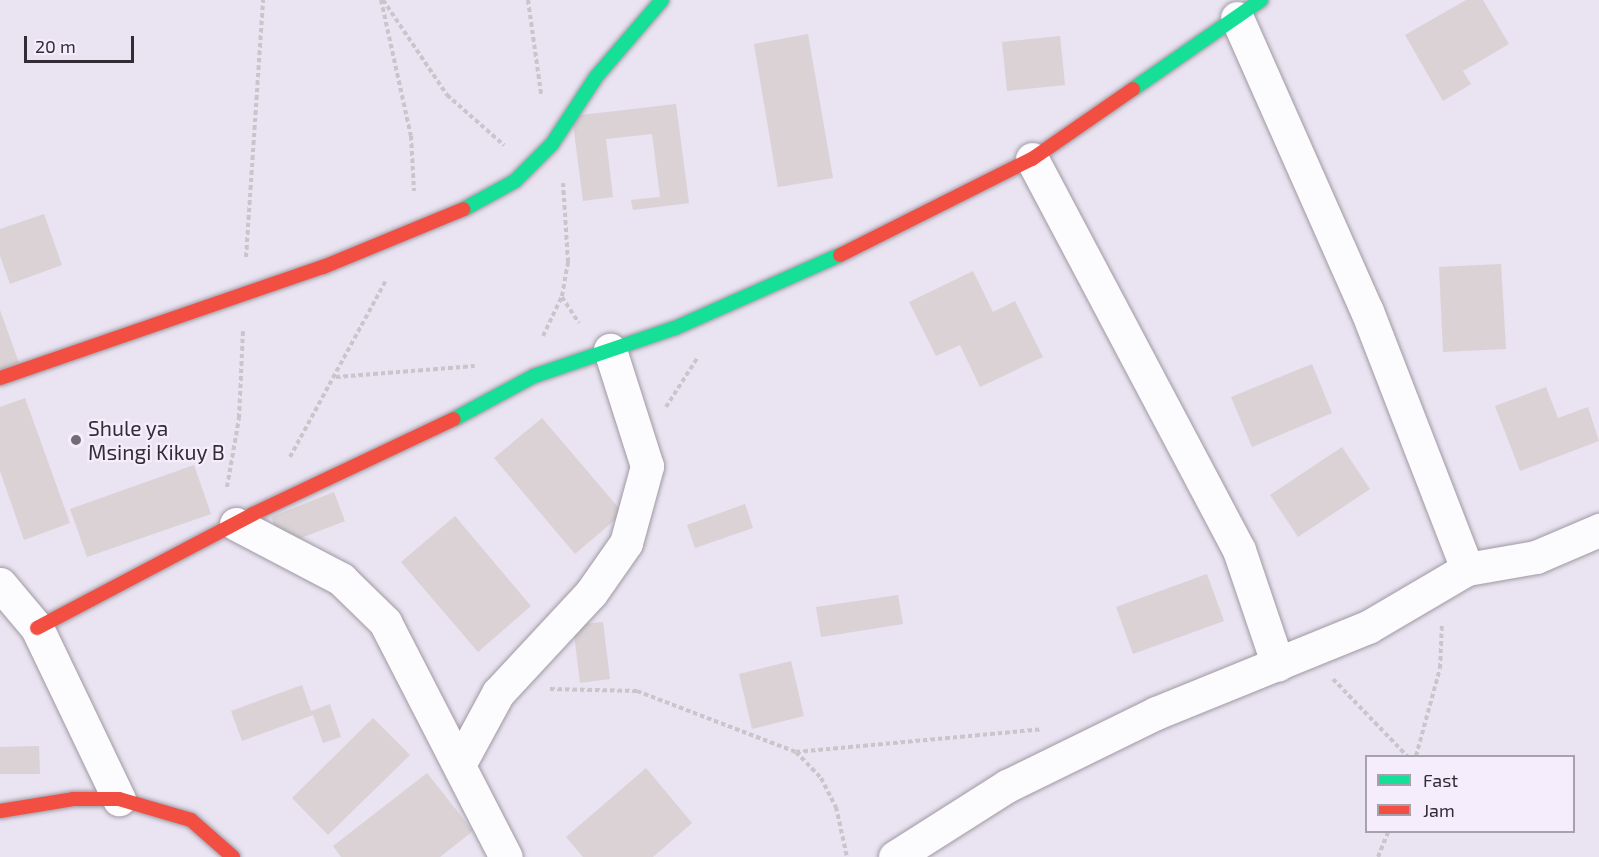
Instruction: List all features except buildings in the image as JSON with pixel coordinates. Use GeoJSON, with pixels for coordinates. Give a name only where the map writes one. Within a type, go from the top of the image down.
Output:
{"type":"FeatureCollection","features":[{"type":"Feature","properties":{"kind":"street"},"geometry":{"type":"LineString","coordinates":[[0,378],[245,293],[462,210],[536,162],[552,144],[596,77],[662,0]]}},
{"type":"Feature","properties":{"kind":"street"},"geometry":{"type":"LineString","coordinates":[[37,628],[228,528],[413,442],[534,376],[610,350],[793,278],[921,219],[1032,159],[1249,9],[1467,569]]}},
{"type":"Feature","properties":{"kind":"street"},"geometry":{"type":"LineString","coordinates":[[1032,159],[1239,550],[1290,660]]}},
{"type":"Feature","properties":{"kind":"street"},"geometry":{"type":"LineString","coordinates":[[460,763],[498,693],[591,593],[626,543],[647,466],[610,350]]}},
{"type":"Feature","properties":{"kind":"street"},"geometry":{"type":"LineString","coordinates":[[228,528],[341,579],[365,599],[385,622],[460,763],[506,857]]}},
{"type":"Feature","properties":{"kind":"street"},"geometry":{"type":"LineString","coordinates":[[895,857],[1008,786],[1156,713],[1290,660],[1440,587],[1467,569],[1536,556],[1599,530]]}},
{"type":"Feature","properties":{"kind":"street"},"geometry":{"type":"LineString","coordinates":[[0,584],[37,628],[119,799]]}},
{"type":"Feature","properties":{"kind":"street"},"geometry":{"type":"LineString","coordinates":[[0,811],[73,800],[119,799],[191,820],[233,857]]}},
{"type":"Feature","properties":{"kind":"path"},"geometry":{"type":"LineString","coordinates":[[228,528],[239,417],[252,117],[264,0]]}},
{"type":"Feature","properties":{"kind":"path"},"geometry":{"type":"LineString","coordinates":[[382,0],[460,109],[481,130],[536,162]]}},
{"type":"Feature","properties":{"kind":"path"},"geometry":{"type":"LineString","coordinates":[[284,465],[336,377],[409,232],[414,156],[382,0]]}},
{"type":"Feature","properties":{"kind":"path"},"geometry":{"type":"LineString","coordinates":[[528,0],[552,144],[562,181],[567,262],[562,296],[539,344]]}},
{"type":"Feature","properties":{"kind":"path"},"geometry":{"type":"LineString","coordinates":[[641,445],[702,351]]}},
{"type":"Feature","properties":{"kind":"path"},"geometry":{"type":"LineString","coordinates":[[336,377],[488,366],[534,376]]}},
{"type":"Feature","properties":{"kind":"path"},"geometry":{"type":"LineString","coordinates":[[1416,755],[1440,668],[1440,587]]}},
{"type":"Feature","properties":{"kind":"path"},"geometry":{"type":"LineString","coordinates":[[1290,660],[1330,676],[1406,755]]}},
{"type":"Feature","properties":{"kind":"path"},"geometry":{"type":"LineString","coordinates":[[498,693],[573,688],[637,691],[796,752],[821,777],[836,807],[848,857]]}},
{"type":"Feature","properties":{"kind":"path"},"geometry":{"type":"LineString","coordinates":[[796,752],[963,740],[1024,729],[1056,730]]}},
{"type":"Feature","properties":{"kind":"path"},"geometry":{"type":"LineString","coordinates":[[1378,857],[1387,833]]}},
{"type":"Feature","properties":{"kind":"traffic: fast"},"geometry":{"type":"LineString","coordinates":[[464,209],[515,181],[552,144],[596,77],[662,0]]}},
{"type":"Feature","properties":{"kind":"traffic: fast"},"geometry":{"type":"LineString","coordinates":[[1133,89],[1261,0]]}},
{"type":"Feature","properties":{"kind":"traffic: fast"},"geometry":{"type":"LineString","coordinates":[[454,419],[534,376],[675,328],[840,255]]}},
{"type":"Feature","properties":{"kind":"traffic: jam"},"geometry":{"type":"LineString","coordinates":[[840,255],[1032,159],[1133,89]]}},
{"type":"Feature","properties":{"kind":"traffic: jam"},"geometry":{"type":"LineString","coordinates":[[0,378],[323,267],[464,209]]}},
{"type":"Feature","properties":{"kind":"traffic: jam"},"geometry":{"type":"LineString","coordinates":[[37,628],[253,514],[454,419]]}},
{"type":"Feature","properties":{"kind":"traffic: jam"},"geometry":{"type":"LineString","coordinates":[[0,811],[73,799],[119,799],[191,820],[233,857]]}},
{"type":"Feature","properties":{"kind":"place","name":"Shule ya Msingi Kikuy B"},"geometry":{"type":"Point","coordinates":[76,440]}}]}
